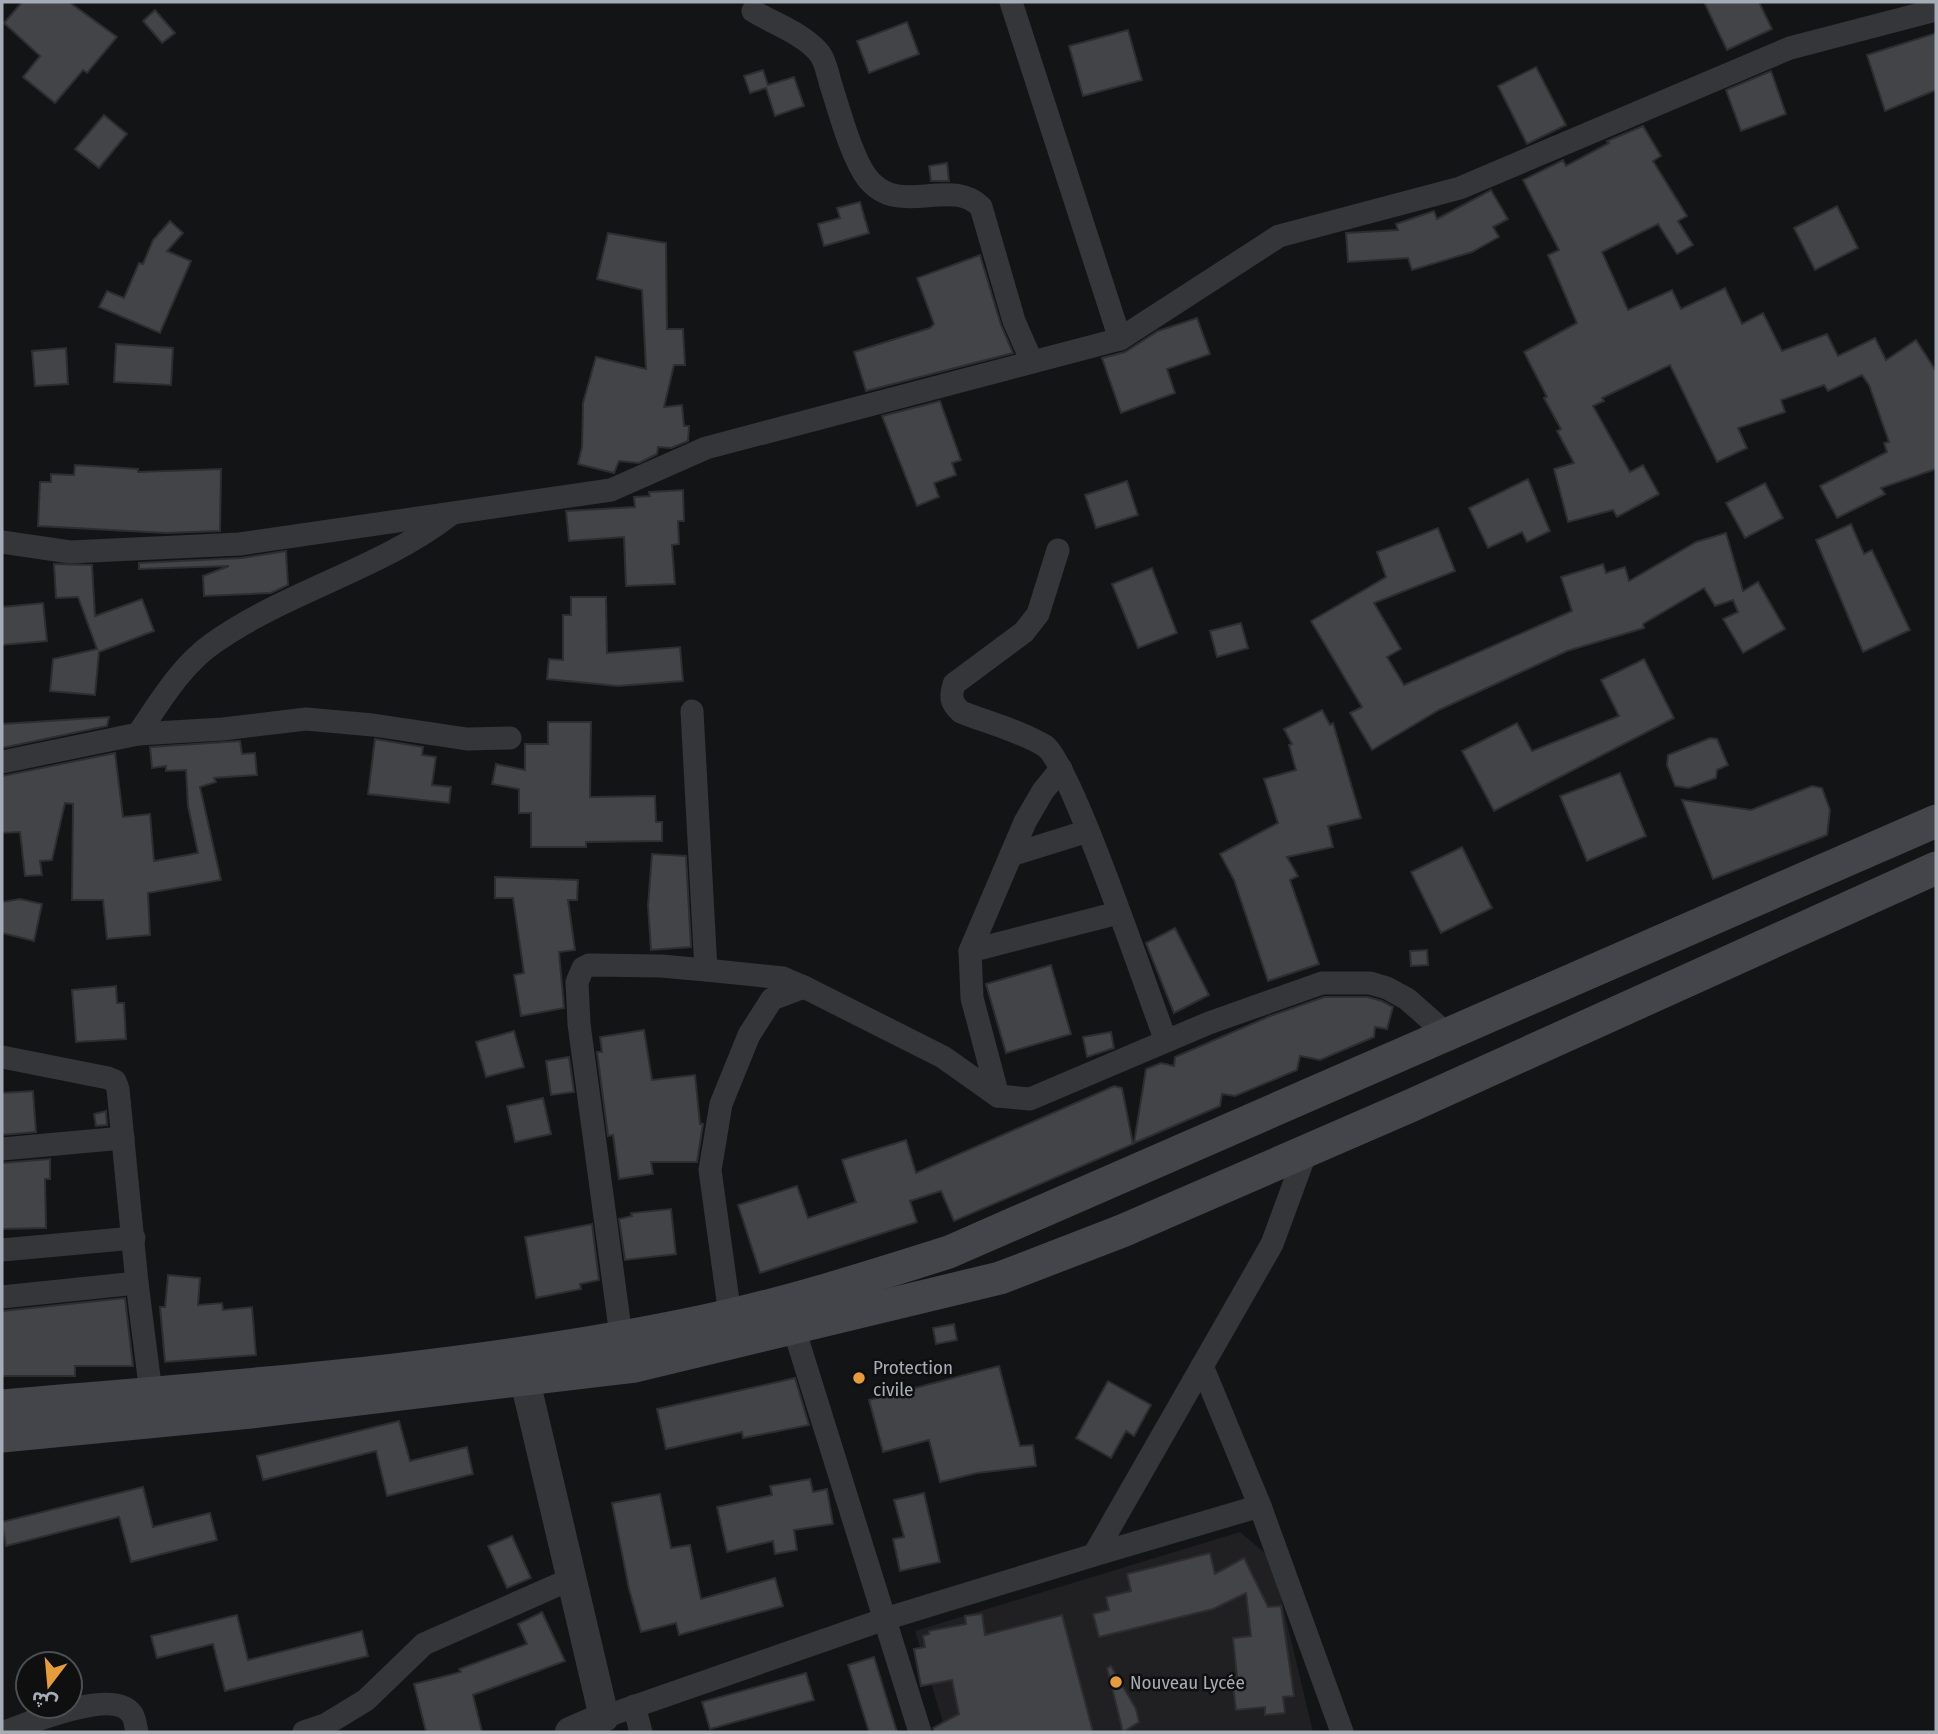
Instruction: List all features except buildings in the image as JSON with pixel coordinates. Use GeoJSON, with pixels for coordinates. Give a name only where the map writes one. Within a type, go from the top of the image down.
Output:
{"type":"FeatureCollection","features":[{"type":"Feature","properties":{"kind":"main road"},"geometry":{"type":"LineString","coordinates":[[2,1436],[237,1413],[521,1365],[621,1336],[801,1298],[949,1252],[1936,821]]}},
{"type":"Feature","properties":{"kind":"main road"},"geometry":{"type":"LineString","coordinates":[[2,1406],[521,1365],[635,1366],[1010,1274],[1122,1231],[1936,868]]}},
{"type":"Feature","properties":{"kind":"street"},"geometry":{"type":"LineString","coordinates":[[1011,2],[1120,339]]}},
{"type":"Feature","properties":{"kind":"street"},"geometry":{"type":"LineString","coordinates":[[2,542],[70,552],[240,544],[611,490],[706,448],[1120,339],[1279,236],[1460,188],[1790,48],[1936,10]]}},
{"type":"Feature","properties":{"kind":"street"},"geometry":{"type":"LineString","coordinates":[[752,11],[806,42],[821,55],[844,127],[867,178],[881,191],[907,199],[957,194],[971,196],[981,207],[1014,321],[1032,362]]}},
{"type":"Feature","properties":{"kind":"street"},"geometry":{"type":"LineString","coordinates":[[138,734],[174,680],[211,645],[292,597],[424,535],[452,513]]}},
{"type":"Feature","properties":{"kind":"street"},"geometry":{"type":"LineString","coordinates":[[1058,550],[1038,614],[1024,632],[954,684],[951,695],[953,705],[961,712],[1045,746],[1061,769],[1088,831],[1166,1041]]}},
{"type":"Feature","properties":{"kind":"street"},"geometry":{"type":"LineString","coordinates":[[692,711],[706,971]]}},
{"type":"Feature","properties":{"kind":"street"},"geometry":{"type":"LineString","coordinates":[[2,762],[138,734],[223,729],[306,719],[467,739],[510,738]]}},
{"type":"Feature","properties":{"kind":"street"},"geometry":{"type":"LineString","coordinates":[[998,1096],[972,998],[970,951],[1011,855],[1043,791],[1061,769]]}},
{"type":"Feature","properties":{"kind":"street"},"geometry":{"type":"LineString","coordinates":[[1011,855],[1088,831]]}},
{"type":"Feature","properties":{"kind":"street"},"geometry":{"type":"LineString","coordinates":[[970,951],[1118,913]]}},
{"type":"Feature","properties":{"kind":"street"},"geometry":{"type":"LineString","coordinates":[[621,1336],[579,1024],[578,982],[583,968],[589,965],[661,965],[783,978],[943,1057],[998,1096],[1030,1099],[1166,1041],[1322,983],[1370,983],[1387,988],[1408,999],[1448,1035]]}},
{"type":"Feature","properties":{"kind":"street"},"geometry":{"type":"LineString","coordinates":[[730,1315],[709,1170],[721,1104],[749,1035],[772,999],[804,987]]}},
{"type":"Feature","properties":{"kind":"street"},"geometry":{"type":"LineString","coordinates":[[2,1057],[115,1081],[151,1393]]}},
{"type":"Feature","properties":{"kind":"street"},"geometry":{"type":"LineString","coordinates":[[2,1149],[123,1138]]}},
{"type":"Feature","properties":{"kind":"street"},"geometry":{"type":"LineString","coordinates":[[1094,1555],[1272,1244],[1307,1149]]}},
{"type":"Feature","properties":{"kind":"street"},"geometry":{"type":"LineString","coordinates":[[2,1250],[134,1238]]}},
{"type":"Feature","properties":{"kind":"street"},"geometry":{"type":"LineString","coordinates":[[2,1297],[137,1283]]}},
{"type":"Feature","properties":{"kind":"street"},"geometry":{"type":"LineString","coordinates":[[794,1329],[920,1732]]}},
{"type":"Feature","properties":{"kind":"street"},"geometry":{"type":"LineString","coordinates":[[521,1365],[604,1717]]}},
{"type":"Feature","properties":{"kind":"street"},"geometry":{"type":"LineString","coordinates":[[1202,1366],[1260,1506],[1342,1732]]}},
{"type":"Feature","properties":{"kind":"street"},"geometry":{"type":"LineString","coordinates":[[570,1732],[634,1706],[885,1619],[1260,1506]]}},
{"type":"Feature","properties":{"kind":"street"},"geometry":{"type":"LineString","coordinates":[[304,1732],[325,1725],[366,1700],[424,1644],[571,1579]]}},
{"type":"Feature","properties":{"kind":"street"},"geometry":{"type":"LineString","coordinates":[[4,1732],[83,1706],[106,1704],[126,1709],[133,1716],[136,1732]]}},
{"type":"Feature","properties":{"kind":"street"},"geometry":{"type":"LineString","coordinates":[[634,1706],[642,1732]]}},
{"type":"Feature","properties":{"kind":"shaded area","name":"Nouveau Lycée"},"geometry":{"type":"Polygon","coordinates":[[[1240,1532],[1265,1553],[1274,1569],[1313,1732],[946,1732],[915,1631],[1240,1532]]]}},
{"type":"Feature","properties":{"kind":"place","name":"Protection civile"},"geometry":{"type":"Point","coordinates":[859,1378]}},
{"type":"Feature","properties":{"kind":"place","name":"Nouveau Lycée"},"geometry":{"type":"Point","coordinates":[1116,1682]}}]}
